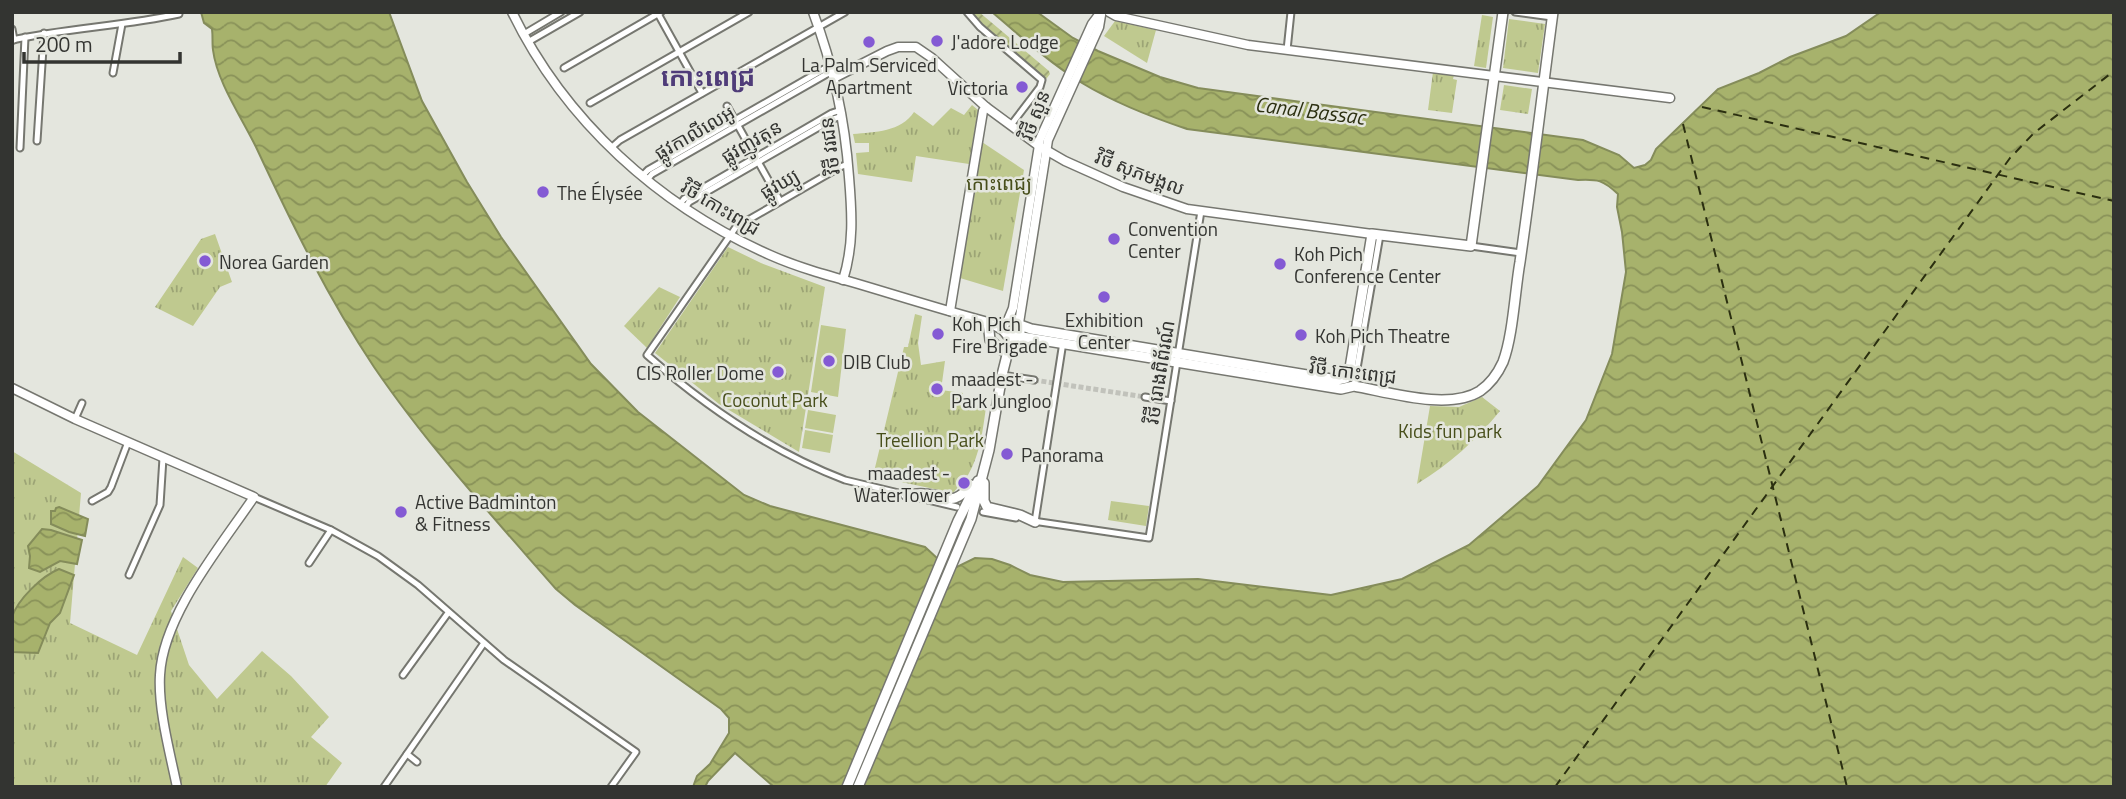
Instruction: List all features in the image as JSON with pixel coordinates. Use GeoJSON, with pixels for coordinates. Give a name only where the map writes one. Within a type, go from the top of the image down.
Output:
{"type":"FeatureCollection","features":[{"type":"Feature","properties":{"kind":"main road"},"geometry":{"type":"LineString","coordinates":[[1471,246],[1503,12]]}},
{"type":"Feature","properties":{"kind":"main road","name":"វិថី កោះពេជ្រ"},"geometry":{"type":"LineString","coordinates":[[1015,336],[1064,339],[1341,389],[1354,386],[1439,400],[1459,398],[1479,391],[1495,377],[1506,353],[1553,15]]}},
{"type":"Feature","properties":{"kind":"main road"},"geometry":{"type":"LineString","coordinates":[[1346,378],[1376,234]]}},
{"type":"Feature","properties":{"kind":"main road","name":"វិថី សុភមង្គល"},"geometry":{"type":"LineString","coordinates":[[1376,234],[1471,246]]}},
{"type":"Feature","properties":{"kind":"main road"},"geometry":{"type":"LineString","coordinates":[[1014,319],[1020,324],[1020,332],[1015,336],[1008,336],[1005,326],[1014,319]]}},
{"type":"Feature","properties":{"kind":"main road"},"geometry":{"type":"LineString","coordinates":[[988,322],[990,340],[1003,351]]}},
{"type":"Feature","properties":{"kind":"main road","name":"វិថី កោះពេជ្រ"},"geometry":{"type":"LineString","coordinates":[[1020,324],[1064,339]]}},
{"type":"Feature","properties":{"kind":"main road","name":"វិថី សួន"},"geometry":{"type":"LineString","coordinates":[[1002,374],[1005,326]]}},
{"type":"Feature","properties":{"kind":"main road","name":"វិថី សួន"},"geometry":{"type":"LineString","coordinates":[[984,471],[1002,374],[1009,347],[1015,336]]}},
{"type":"Feature","properties":{"kind":"main road","name":"វិថី កោះពេជ្រ"},"geometry":{"type":"LineString","coordinates":[[1178,358],[1337,380],[1346,378]]}},
{"type":"Feature","properties":{"kind":"main road"},"geometry":{"type":"LineString","coordinates":[[906,495],[925,494],[957,499],[984,471]]}},
{"type":"Feature","properties":{"kind":"main road"},"geometry":{"type":"LineString","coordinates":[[984,471],[984,501],[987,507],[1020,515],[1035,522]]}},
{"type":"Feature","properties":{"kind":"main road"},"geometry":{"type":"LineString","coordinates":[[847,787],[958,521],[984,471]]}},
{"type":"Feature","properties":{"kind":"main road"},"geometry":{"type":"LineString","coordinates":[[858,787],[968,525],[984,471]]}},
{"type":"Feature","properties":{"kind":"street","name":"វិថី កោះពេជ្រ"},"geometry":{"type":"LineString","coordinates":[[512,12],[565,97],[611,148],[682,206],[730,235],[783,260],[1005,326]]}},
{"type":"Feature","properties":{"kind":"street"},"geometry":{"type":"LineString","coordinates":[[526,38],[562,12]]}},
{"type":"Feature","properties":{"kind":"street"},"geometry":{"type":"LineString","coordinates":[[526,38],[580,12]]}},
{"type":"Feature","properties":{"kind":"street"},"geometry":{"type":"LineString","coordinates":[[590,103],[749,12]]}},
{"type":"Feature","properties":{"kind":"street","name":"វិថី វរជន"},"geometry":{"type":"LineString","coordinates":[[813,12],[832,72],[848,164],[852,242],[843,280]]}},
{"type":"Feature","properties":{"kind":"street"},"geometry":{"type":"LineString","coordinates":[[611,148],[620,140],[845,12]]}},
{"type":"Feature","properties":{"kind":"street"},"geometry":{"type":"LineString","coordinates":[[967,12],[980,27],[1042,80],[1040,87],[1011,125]]}},
{"type":"Feature","properties":{"kind":"street","name":"វិថី សួន"},"geometry":{"type":"LineString","coordinates":[[1005,326],[1013,308],[1043,148],[1101,12]]}},
{"type":"Feature","properties":{"kind":"street"},"geometry":{"type":"LineString","coordinates":[[1109,12],[1116,16],[1248,45],[1670,98]]}},
{"type":"Feature","properties":{"kind":"street"},"geometry":{"type":"LineString","coordinates":[[1287,50],[1292,12]]}},
{"type":"Feature","properties":{"kind":"street"},"geometry":{"type":"LineString","coordinates":[[1515,12],[1553,15]]}},
{"type":"Feature","properties":{"kind":"street"},"geometry":{"type":"LineString","coordinates":[[564,68],[658,13],[702,93]]}},
{"type":"Feature","properties":{"kind":"street"},"geometry":{"type":"LineString","coordinates":[[12,29],[13,40],[44,33],[179,14]]}},
{"type":"Feature","properties":{"kind":"street"},"geometry":{"type":"LineString","coordinates":[[113,74],[122,24]]}},
{"type":"Feature","properties":{"kind":"street"},"geometry":{"type":"LineString","coordinates":[[37,141],[44,33]]}},
{"type":"Feature","properties":{"kind":"street"},"geometry":{"type":"LineString","coordinates":[[20,148],[25,37]]}},
{"type":"Feature","properties":{"kind":"street","name":"វិថី សុភមង្គល"},"geometry":{"type":"LineString","coordinates":[[832,72],[887,51],[907,46],[916,47],[986,107],[1043,148],[1130,190],[1167,204],[1201,211],[1376,234]]}},
{"type":"Feature","properties":{"kind":"street","name":"ផ្លូវកាលីលេអូ"},"geometry":{"type":"LineString","coordinates":[[645,178],[648,170],[832,72]]}},
{"type":"Feature","properties":{"kind":"street"},"geometry":{"type":"LineString","coordinates":[[727,106],[780,201]]}},
{"type":"Feature","properties":{"kind":"street"},"geometry":{"type":"LineString","coordinates":[[950,311],[981,120],[986,107]]}},
{"type":"Feature","properties":{"kind":"street","name":"ផ្លូវញូវតុន"},"geometry":{"type":"LineString","coordinates":[[682,206],[684,198],[841,113]]}},
{"type":"Feature","properties":{"kind":"street","name":"វិថី សួន"},"geometry":{"type":"LineString","coordinates":[[1020,324],[1043,148]]}},
{"type":"Feature","properties":{"kind":"street","name":"ផ្លូវឃ្យូ"},"geometry":{"type":"LineString","coordinates":[[848,164],[736,227],[647,355],[716,411],[778,448],[845,480],[906,495]]}},
{"type":"Feature","properties":{"kind":"street","name":"វិថី រោងពិព័រណ៍"},"geometry":{"type":"LineString","coordinates":[[1035,522],[1149,538],[1201,211]]}},
{"type":"Feature","properties":{"kind":"street"},"geometry":{"type":"LineString","coordinates":[[1354,386],[1376,234]]}},
{"type":"Feature","properties":{"kind":"street","name":"វិថី សុភមង្គល"},"geometry":{"type":"LineString","coordinates":[[1471,246],[1521,253]]}},
{"type":"Feature","properties":{"kind":"street"},"geometry":{"type":"LineString","coordinates":[[984,512],[1035,522],[1064,339]]}},
{"type":"Feature","properties":{"kind":"street"},"geometry":{"type":"LineString","coordinates":[[1002,374],[1034,380]]}},
{"type":"Feature","properties":{"kind":"street"},"geometry":{"type":"LineString","coordinates":[[1346,378],[1354,386]]}},
{"type":"Feature","properties":{"kind":"street"},"geometry":{"type":"LineString","coordinates":[[12,388],[75,419],[365,547],[395,567],[511,665],[636,752],[611,787]]}},
{"type":"Feature","properties":{"kind":"street"},"geometry":{"type":"LineString","coordinates":[[1145,397],[1171,401]]}},
{"type":"Feature","properties":{"kind":"street"},"geometry":{"type":"LineString","coordinates":[[75,419],[82,403]]}},
{"type":"Feature","properties":{"kind":"street"},"geometry":{"type":"LineString","coordinates":[[92,501],[108,492],[128,442]]}},
{"type":"Feature","properties":{"kind":"street"},"geometry":{"type":"LineString","coordinates":[[129,575],[160,505],[163,458]]}},
{"type":"Feature","properties":{"kind":"street"},"geometry":{"type":"LineString","coordinates":[[906,495],[957,507]]}},
{"type":"Feature","properties":{"kind":"street"},"geometry":{"type":"LineString","coordinates":[[177,787],[161,699],[160,674],[164,653],[180,606],[254,497]]}},
{"type":"Feature","properties":{"kind":"street"},"geometry":{"type":"LineString","coordinates":[[309,563],[331,530]]}},
{"type":"Feature","properties":{"kind":"street"},"geometry":{"type":"LineString","coordinates":[[404,675],[448,613]]}},
{"type":"Feature","properties":{"kind":"street"},"geometry":{"type":"LineString","coordinates":[[384,787],[484,643]]}},
{"type":"Feature","properties":{"kind":"street"},"geometry":{"type":"LineString","coordinates":[[407,754],[416,762]]}},
{"type":"Feature","properties":{"kind":"green space"},"geometry":{"type":"Polygon","coordinates":[[[967,12],[979,12],[1049,71],[1050,74],[1040,87],[1042,80],[967,12]]]}},
{"type":"Feature","properties":{"kind":"green space"},"geometry":{"type":"Polygon","coordinates":[[[1482,15],[1493,17],[1486,68],[1474,66],[1482,15]]]}},
{"type":"Feature","properties":{"kind":"green space"},"geometry":{"type":"Polygon","coordinates":[[[1509,19],[1545,24],[1538,73],[1503,68],[1509,19]]]}},
{"type":"Feature","properties":{"kind":"green space"},"geometry":{"type":"Polygon","coordinates":[[[1115,21],[1156,30],[1147,63],[1104,36],[1115,21]]]}},
{"type":"Feature","properties":{"kind":"green space"},"geometry":{"type":"Polygon","coordinates":[[[1433,72],[1454,75],[1453,79],[1457,80],[1452,113],[1428,110],[1433,72]]]}},
{"type":"Feature","properties":{"kind":"green space"},"geometry":{"type":"Polygon","coordinates":[[[1504,85],[1532,89],[1528,114],[1500,110],[1504,85]]]}},
{"type":"Feature","properties":{"kind":"green space"},"geometry":{"type":"Polygon","coordinates":[[[972,105],[978,110],[969,164],[916,156],[912,182],[858,174],[856,153],[869,152],[869,143],[855,143],[853,134],[895,127],[909,119],[914,112],[933,126],[951,108],[964,115],[972,105]]]}},
{"type":"Feature","properties":{"kind":"green space","name":"កោះពេជ្យ"},"geometry":{"type":"Polygon","coordinates":[[[982,142],[1024,170],[1003,291],[960,278],[982,142]]]}},
{"type":"Feature","properties":{"kind":"green space","name":"Norea Garden"},"geometry":{"type":"Polygon","coordinates":[[[215,234],[232,282],[220,287],[193,326],[155,307],[201,239],[215,234]]]}},
{"type":"Feature","properties":{"kind":"green space","name":"Coconut Park"},"geometry":{"type":"Polygon","coordinates":[[[728,247],[761,263],[825,287],[799,452],[719,404],[655,353],[728,247]]]}},
{"type":"Feature","properties":{"kind":"green space"},"geometry":{"type":"Polygon","coordinates":[[[659,287],[680,297],[647,348],[624,326],[659,287]]]}},
{"type":"Feature","properties":{"kind":"green space","name":"Treellion Park"},"geometry":{"type":"Polygon","coordinates":[[[915,314],[922,316],[918,343],[921,365],[945,361],[941,390],[963,393],[962,403],[986,407],[975,459],[968,475],[953,493],[873,476],[904,347],[908,347],[915,314]]]}},
{"type":"Feature","properties":{"kind":"green space","name":"DIB Club"},"geometry":{"type":"Polygon","coordinates":[[[821,325],[846,329],[838,397],[811,392],[821,325]]]}},
{"type":"Feature","properties":{"kind":"green space","name":"Kids fun park"},"geometry":{"type":"Polygon","coordinates":[[[1482,397],[1500,411],[1462,451],[1417,484],[1430,406],[1459,407],[1482,397]]]}},
{"type":"Feature","properties":{"kind":"green space"},"geometry":{"type":"Polygon","coordinates":[[[808,410],[836,415],[833,433],[805,428],[808,410]]]}},
{"type":"Feature","properties":{"kind":"green space"},"geometry":{"type":"Polygon","coordinates":[[[805,430],[833,435],[830,453],[802,448],[805,430]]]}},
{"type":"Feature","properties":{"kind":"green space"},"geometry":{"type":"Polygon","coordinates":[[[12,451],[81,493],[70,623],[137,655],[183,557],[198,568],[171,611],[189,665],[217,699],[262,651],[291,676],[329,717],[311,737],[342,763],[325,787],[12,787],[12,451]]]}},
{"type":"Feature","properties":{"kind":"green space"},"geometry":{"type":"Polygon","coordinates":[[[1111,501],[1149,506],[1146,526],[1108,520],[1111,501]]]}},
{"type":"Feature","properties":{"kind":"water","name":"Canal Bassac"},"geometry":{"type":"Polygon","coordinates":[[[201,12],[389,12],[422,101],[467,182],[501,237],[591,364],[638,412],[744,495],[770,506],[925,547],[938,559],[957,567],[975,558],[992,559],[1030,575],[1063,582],[1198,579],[1331,595],[1402,579],[1469,545],[1538,486],[1586,420],[1612,354],[1626,272],[1617,207],[1618,194],[1604,183],[1595,180],[1578,180],[1187,129],[1133,109],[1082,83],[992,12],[1037,12],[1073,38],[1098,51],[1160,77],[1198,88],[1583,140],[1619,155],[1634,168],[1651,160],[1656,149],[1718,89],[1846,36],[1881,12],[2114,12],[2114,787],[774,787],[735,753],[705,787],[693,787],[697,776],[710,764],[729,733],[729,718],[721,709],[556,589],[416,425],[374,367],[326,287],[219,75],[212,29],[204,23],[201,12]]]}},
{"type":"Feature","properties":{"kind":"water"},"geometry":{"type":"Polygon","coordinates":[[[59,507],[88,519],[85,536],[51,524],[51,511],[59,507]]]}},
{"type":"Feature","properties":{"kind":"water"},"geometry":{"type":"Polygon","coordinates":[[[42,529],[82,540],[77,564],[60,561],[40,572],[29,568],[28,546],[42,529]]]}},
{"type":"Feature","properties":{"kind":"water"},"geometry":{"type":"Polygon","coordinates":[[[59,569],[74,575],[60,613],[50,623],[38,653],[12,652],[11,621],[15,610],[31,589],[59,569]]]}},
{"type":"Feature","properties":{"kind":"ferry route"},"geometry":{"type":"LineString","coordinates":[[1555,787],[2010,158],[2034,133],[2114,71]]}},
{"type":"Feature","properties":{"kind":"ferry route"},"geometry":{"type":"LineString","coordinates":[[1702,107],[2114,201]]}},
{"type":"Feature","properties":{"kind":"ferry route"},"geometry":{"type":"LineString","coordinates":[[1683,124],[1847,787]]}},
{"type":"Feature","properties":{"kind":"tunnel"},"geometry":{"type":"LineString","coordinates":[[1034,380],[1145,397]]}},
{"type":"Feature","properties":{"kind":"place","name":"J'adore Lodge"},"geometry":{"type":"Point","coordinates":[937,41]}},
{"type":"Feature","properties":{"kind":"place","name":"La Palm Serviced Apartment"},"geometry":{"type":"Point","coordinates":[869,42]}},
{"type":"Feature","properties":{"kind":"place","name":"Victoria"},"geometry":{"type":"Point","coordinates":[1022,87]}},
{"type":"Feature","properties":{"kind":"place","name":"The Élysée"},"geometry":{"type":"Point","coordinates":[543,192]}},
{"type":"Feature","properties":{"kind":"place","name":"Convention Center"},"geometry":{"type":"Point","coordinates":[1114,239]}},
{"type":"Feature","properties":{"kind":"place","name":"Norea Garden"},"geometry":{"type":"Point","coordinates":[205,261]}},
{"type":"Feature","properties":{"kind":"place","name":"Koh Pich Conference Center"},"geometry":{"type":"Point","coordinates":[1280,264]}},
{"type":"Feature","properties":{"kind":"place","name":"Exhibition Center"},"geometry":{"type":"Point","coordinates":[1104,297]}},
{"type":"Feature","properties":{"kind":"place","name":"Koh Pich Fire Brigade"},"geometry":{"type":"Point","coordinates":[938,334]}},
{"type":"Feature","properties":{"kind":"place","name":"Koh Pich Theatre"},"geometry":{"type":"Point","coordinates":[1301,335]}},
{"type":"Feature","properties":{"kind":"place","name":"DIB Club"},"geometry":{"type":"Point","coordinates":[829,361]}},
{"type":"Feature","properties":{"kind":"place","name":"CIS Roller Dome"},"geometry":{"type":"Point","coordinates":[778,372]}},
{"type":"Feature","properties":{"kind":"place","name":"maadest - Park Jungloo"},"geometry":{"type":"Point","coordinates":[937,389]}},
{"type":"Feature","properties":{"kind":"place","name":"Panorama"},"geometry":{"type":"Point","coordinates":[1007,454]}},
{"type":"Feature","properties":{"kind":"place","name":"maadest - WaterTower"},"geometry":{"type":"Point","coordinates":[964,483]}},
{"type":"Feature","properties":{"kind":"place","name":"Active Badminton & Fitness"},"geometry":{"type":"Point","coordinates":[401,512]}},
{"type":"Feature","properties":{"kind":"district","name":"កោះពេជ្រ"},"geometry":{"type":"Point","coordinates":[708,76]}}]}
